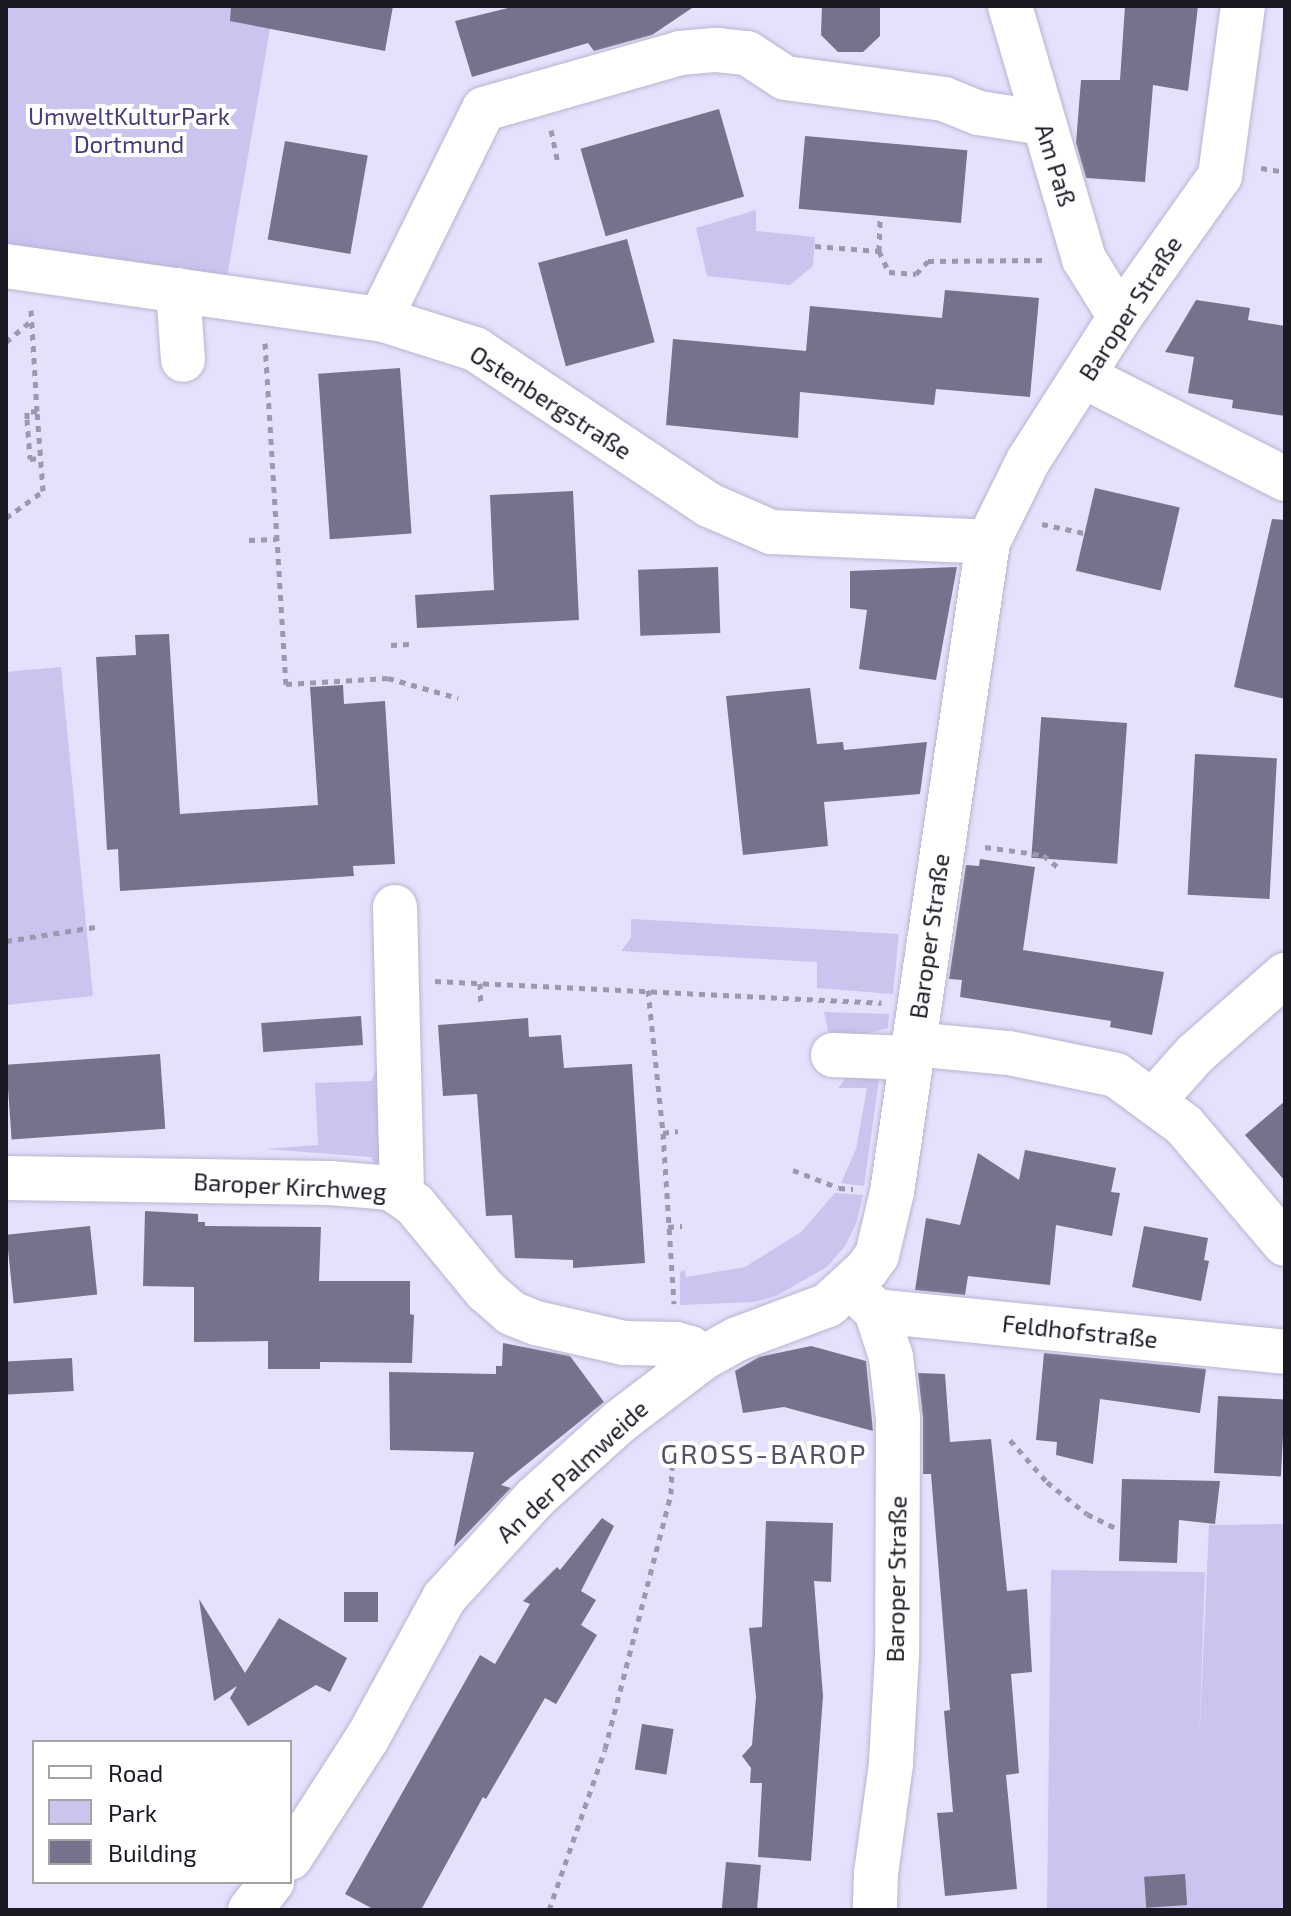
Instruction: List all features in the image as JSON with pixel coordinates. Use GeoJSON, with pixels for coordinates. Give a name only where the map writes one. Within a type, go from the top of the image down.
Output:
{"type":"FeatureCollection","features":[{"type":"Feature","properties":{"kind":"street","name":"Am Paß"},"geometry":{"type":"LineString","coordinates":[[1010,6],[1084,259],[1120,317]]}},
{"type":"Feature","properties":{"kind":"street","name":"Baroper Straße"},"geometry":{"type":"LineString","coordinates":[[875,1910],[894,1717],[898,1450],[893,1367],[863,1299],[880,1248],[892,1192],[988,542],[1028,461],[1085,377],[1120,317],[1220,176],[1243,6]]}},
{"type":"Feature","properties":{"kind":"street"},"geometry":{"type":"LineString","coordinates":[[380,319],[484,109],[680,53],[717,50],[747,53],[785,78],[944,99],[979,113],[1043,123]]}},
{"type":"Feature","properties":{"kind":"street","name":"Ostenbergstraße"},"geometry":{"type":"LineString","coordinates":[[18,268],[380,319],[475,349],[709,505],[771,532],[988,542]]}},
{"type":"Feature","properties":{"kind":"street"},"geometry":{"type":"LineString","coordinates":[[178,290],[183,360]]}},
{"type":"Feature","properties":{"kind":"street"},"geometry":{"type":"LineString","coordinates":[[1085,377],[1285,479]]}},
{"type":"Feature","properties":{"kind":"street"},"geometry":{"type":"LineString","coordinates":[[395,907],[402,1192]]}},
{"type":"Feature","properties":{"kind":"street"},"geometry":{"type":"LineString","coordinates":[[1153,1101],[1195,1054],[1285,975]]}},
{"type":"Feature","properties":{"kind":"street"},"geometry":{"type":"LineString","coordinates":[[833,1055],[914,1036],[1106,1071],[1184,1125],[1285,1244]]}},
{"type":"Feature","properties":{"kind":"street","name":"Baroper Kirchweg"},"geometry":{"type":"LineString","coordinates":[[6,1178],[330,1183],[402,1192],[486,1291],[511,1313],[536,1323],[624,1343],[690,1351]]}},
{"type":"Feature","properties":{"kind":"street","name":"An der Palmweide"},"geometry":{"type":"LineString","coordinates":[[292,1855],[368,1737],[444,1598],[535,1498],[631,1413],[690,1351],[863,1299]]}},
{"type":"Feature","properties":{"kind":"street","name":"Feldhofstraße"},"geometry":{"type":"LineString","coordinates":[[863,1299],[1285,1352]]}},
{"type":"Feature","properties":{"kind":"street"},"geometry":{"type":"LineString","coordinates":[[250,1910],[270,1884]]}},
{"type":"Feature","properties":{"kind":"path"},"geometry":{"type":"LineString","coordinates":[[880,216],[879,251],[889,272],[916,274],[928,261],[1084,259]]}},
{"type":"Feature","properties":{"kind":"path"},"geometry":{"type":"LineString","coordinates":[[815,246],[879,251]]}},
{"type":"Feature","properties":{"kind":"path"},"geometry":{"type":"LineString","coordinates":[[6,518],[43,491],[32,321],[18,268]]}},
{"type":"Feature","properties":{"kind":"path"},"geometry":{"type":"LineString","coordinates":[[262,302],[286,684],[388,678],[458,698]]}},
{"type":"Feature","properties":{"kind":"path"},"geometry":{"type":"LineString","coordinates":[[6,342],[32,321]]}},
{"type":"Feature","properties":{"kind":"path"},"geometry":{"type":"LineString","coordinates":[[37,411],[27,412],[26,433],[30,459],[41,458]]}},
{"type":"Feature","properties":{"kind":"path"},"geometry":{"type":"LineString","coordinates":[[249,540],[277,539]]}},
{"type":"Feature","properties":{"kind":"path"},"geometry":{"type":"LineString","coordinates":[[391,645],[409,644]]}},
{"type":"Feature","properties":{"kind":"path"},"geometry":{"type":"LineString","coordinates":[[943,841],[1043,855],[1059,868]]}},
{"type":"Feature","properties":{"kind":"path"},"geometry":{"type":"LineString","coordinates":[[6,941],[95,927]]}},
{"type":"Feature","properties":{"kind":"path"},"geometry":{"type":"LineString","coordinates":[[398,979],[648,990],[914,1036]]}},
{"type":"Feature","properties":{"kind":"path"},"geometry":{"type":"LineString","coordinates":[[480,983],[481,1006]]}},
{"type":"Feature","properties":{"kind":"path"},"geometry":{"type":"LineString","coordinates":[[648,990],[663,1133],[668,1227],[690,1351]]}},
{"type":"Feature","properties":{"kind":"path"},"geometry":{"type":"LineString","coordinates":[[663,1133],[678,1131]]}},
{"type":"Feature","properties":{"kind":"path"},"geometry":{"type":"LineString","coordinates":[[793,1170],[839,1188],[892,1192]]}},
{"type":"Feature","properties":{"kind":"path"},"geometry":{"type":"LineString","coordinates":[[668,1227],[682,1226]]}},
{"type":"Feature","properties":{"kind":"path"},"geometry":{"type":"LineString","coordinates":[[549,1910],[605,1749],[671,1494],[672,1460],[631,1413]]}},
{"type":"Feature","properties":{"kind":"path"},"geometry":{"type":"LineString","coordinates":[[1010,1440],[1047,1482],[1087,1514],[1118,1529]]}},
{"type":"Feature","properties":{"kind":"green space","name":"UmweltKulturPark Dortmund"},"geometry":{"type":"Polygon","coordinates":[[[6,6],[274,6],[227,277],[6,247],[6,6]]]}},
{"type":"Feature","properties":{"kind":"green space"},"geometry":{"type":"Polygon","coordinates":[[[756,210],[756,231],[815,237],[813,266],[790,285],[707,276],[696,228],[756,210]]]}},
{"type":"Feature","properties":{"kind":"green space"},"geometry":{"type":"Polygon","coordinates":[[[61,667],[93,996],[6,1005],[6,672],[61,667]]]}},
{"type":"Feature","properties":{"kind":"green space"},"geometry":{"type":"Polygon","coordinates":[[[631,919],[899,934],[893,994],[817,988],[817,962],[621,951],[631,938],[631,919]]]}},
{"type":"Feature","properties":{"kind":"green space"},"geometry":{"type":"Polygon","coordinates":[[[824,1012],[889,1014],[888,1028],[842,1040],[829,1035],[824,1012]]]}},
{"type":"Feature","properties":{"kind":"green space"},"geometry":{"type":"Polygon","coordinates":[[[377,1069],[384,1165],[375,1165],[371,1157],[265,1149],[318,1145],[315,1083],[371,1081],[377,1069]]]}},
{"type":"Feature","properties":{"kind":"green space"},"geometry":{"type":"Polygon","coordinates":[[[880,1073],[864,1186],[841,1183],[856,1149],[867,1088],[838,1088],[849,1074],[880,1073]]]}},
{"type":"Feature","properties":{"kind":"green space"},"geometry":{"type":"Polygon","coordinates":[[[835,1193],[863,1195],[856,1224],[845,1246],[827,1267],[776,1296],[754,1302],[680,1305],[680,1272],[685,1270],[686,1277],[745,1267],[801,1232],[835,1193]]]}},
{"type":"Feature","properties":{"kind":"green space"},"geometry":{"type":"Polygon","coordinates":[[[1285,1524],[1285,1910],[1047,1910],[1051,1570],[1205,1572],[1199,1747],[1209,1525],[1285,1524]]]}},
{"type":"Feature","properties":{"kind":"building"},"geometry":{"type":"Polygon","coordinates":[[[231,6],[393,6],[385,51],[230,21],[231,6]]]}},
{"type":"Feature","properties":{"kind":"building"},"geometry":{"type":"Polygon","coordinates":[[[516,6],[695,6],[652,35],[594,51],[588,43],[472,77],[455,21],[516,6]]]}},
{"type":"Feature","properties":{"kind":"building"},"geometry":{"type":"Polygon","coordinates":[[[822,6],[880,6],[880,36],[863,52],[838,52],[821,35],[822,6]]]}},
{"type":"Feature","properties":{"kind":"building"},"geometry":{"type":"Polygon","coordinates":[[[1125,6],[1198,6],[1188,91],[1153,85],[1145,182],[1086,178],[1076,143],[1081,80],[1120,80],[1125,6]]]}},
{"type":"Feature","properties":{"kind":"building"},"geometry":{"type":"Polygon","coordinates":[[[719,109],[744,196],[606,236],[581,149],[719,109]]]}},
{"type":"Feature","properties":{"kind":"building"},"geometry":{"type":"Polygon","coordinates":[[[805,136],[967,150],[961,223],[799,209],[805,136]]]}},
{"type":"Feature","properties":{"kind":"building"},"geometry":{"type":"Polygon","coordinates":[[[285,141],[368,156],[350,254],[268,239],[285,141]]]}},
{"type":"Feature","properties":{"kind":"building"},"geometry":{"type":"Polygon","coordinates":[[[627,239],[655,342],[566,366],[538,263],[627,239]]]}},
{"type":"Feature","properties":{"kind":"building"},"geometry":{"type":"Polygon","coordinates":[[[945,290],[1039,298],[1030,397],[936,389],[934,405],[800,392],[798,438],[666,425],[673,339],[806,351],[810,306],[942,318],[945,290]]]}},
{"type":"Feature","properties":{"kind":"building"},"geometry":{"type":"Polygon","coordinates":[[[1196,300],[1250,308],[1248,320],[1285,326],[1285,416],[1232,408],[1233,400],[1188,393],[1194,357],[1165,352],[1196,300]]]}},
{"type":"Feature","properties":{"kind":"building"},"geometry":{"type":"Polygon","coordinates":[[[400,368],[412,534],[330,539],[318,374],[400,368]]]}},
{"type":"Feature","properties":{"kind":"building"},"geometry":{"type":"Polygon","coordinates":[[[1095,488],[1180,508],[1161,590],[1076,571],[1095,488]]]}},
{"type":"Feature","properties":{"kind":"building"},"geometry":{"type":"Polygon","coordinates":[[[573,491],[579,620],[417,628],[415,595],[494,590],[490,495],[573,491]]]}},
{"type":"Feature","properties":{"kind":"building"},"geometry":{"type":"Polygon","coordinates":[[[1272,519],[1285,520],[1285,699],[1234,687],[1272,519]]]}},
{"type":"Feature","properties":{"kind":"building"},"geometry":{"type":"Polygon","coordinates":[[[718,567],[720,633],[640,636],[638,570],[718,567]]]}},
{"type":"Feature","properties":{"kind":"building"},"geometry":{"type":"Polygon","coordinates":[[[957,567],[936,680],[859,669],[867,610],[850,608],[850,571],[957,567]]]}},
{"type":"Feature","properties":{"kind":"building"},"geometry":{"type":"Polygon","coordinates":[[[169,634],[180,814],[318,805],[310,687],[343,685],[344,704],[385,701],[395,864],[353,866],[354,876],[120,891],[118,849],[107,850],[96,657],[136,655],[135,635],[169,634]]]}},
{"type":"Feature","properties":{"kind":"building"},"geometry":{"type":"Polygon","coordinates":[[[810,688],[817,744],[843,742],[844,750],[927,742],[920,794],[824,802],[828,846],[743,855],[726,696],[810,688]]]}},
{"type":"Feature","properties":{"kind":"building"},"geometry":{"type":"Polygon","coordinates":[[[1041,717],[1127,723],[1117,864],[1031,858],[1041,717]]]}},
{"type":"Feature","properties":{"kind":"building"},"geometry":{"type":"Polygon","coordinates":[[[1195,754],[1277,758],[1270,899],[1188,895],[1195,754]]]}},
{"type":"Feature","properties":{"kind":"building"},"geometry":{"type":"Polygon","coordinates":[[[980,859],[1035,867],[1023,950],[1164,972],[1152,1035],[1110,1027],[1111,1021],[960,997],[962,980],[949,979],[966,865],[979,866],[980,859]]]}},
{"type":"Feature","properties":{"kind":"building"},"geometry":{"type":"Polygon","coordinates":[[[361,1016],[363,1045],[263,1052],[261,1023],[361,1016]]]}},
{"type":"Feature","properties":{"kind":"building"},"geometry":{"type":"Polygon","coordinates":[[[528,1018],[529,1037],[561,1035],[564,1068],[632,1064],[645,1263],[573,1268],[573,1260],[515,1258],[512,1215],[486,1216],[477,1094],[443,1096],[438,1025],[528,1018]]]}},
{"type":"Feature","properties":{"kind":"building"},"geometry":{"type":"Polygon","coordinates":[[[160,1054],[165,1129],[12,1140],[6,1065],[160,1054]]]}},
{"type":"Feature","properties":{"kind":"building"},"geometry":{"type":"Polygon","coordinates":[[[1285,1101],[1285,1181],[1245,1135],[1285,1101]]]}},
{"type":"Feature","properties":{"kind":"building"},"geometry":{"type":"Polygon","coordinates":[[[1025,1150],[1116,1168],[1111,1192],[1120,1193],[1112,1236],[1056,1225],[1050,1285],[968,1276],[965,1295],[915,1290],[926,1218],[960,1225],[978,1153],[1019,1180],[1025,1150]]]}},
{"type":"Feature","properties":{"kind":"building"},"geometry":{"type":"Polygon","coordinates":[[[145,1211],[198,1214],[198,1222],[205,1222],[205,1226],[321,1227],[319,1281],[410,1281],[410,1314],[414,1315],[412,1363],[320,1362],[320,1369],[268,1369],[268,1341],[194,1342],[194,1287],[143,1286],[145,1211]]]}},
{"type":"Feature","properties":{"kind":"building"},"geometry":{"type":"Polygon","coordinates":[[[90,1226],[97,1295],[14,1303],[6,1235],[90,1226]]]}},
{"type":"Feature","properties":{"kind":"building"},"geometry":{"type":"Polygon","coordinates":[[[1144,1226],[1208,1238],[1204,1260],[1209,1261],[1201,1301],[1132,1287],[1144,1226]]]}},
{"type":"Feature","properties":{"kind":"building"},"geometry":{"type":"Polygon","coordinates":[[[503,1343],[570,1356],[604,1402],[501,1485],[511,1488],[454,1547],[474,1452],[390,1450],[389,1372],[496,1374],[496,1366],[502,1366],[503,1343]]]}},
{"type":"Feature","properties":{"kind":"building"},"geometry":{"type":"Polygon","coordinates":[[[811,1346],[866,1361],[873,1431],[784,1407],[743,1413],[735,1371],[759,1357],[811,1346]]]}},
{"type":"Feature","properties":{"kind":"building"},"geometry":{"type":"Polygon","coordinates":[[[1044,1353],[1206,1369],[1200,1413],[1100,1399],[1093,1464],[1056,1455],[1057,1442],[1036,1440],[1044,1353]]]}},
{"type":"Feature","properties":{"kind":"building"},"geometry":{"type":"Polygon","coordinates":[[[72,1358],[74,1391],[8,1394],[6,1361],[72,1358]]]}},
{"type":"Feature","properties":{"kind":"building"},"geometry":{"type":"Polygon","coordinates":[[[918,1373],[945,1374],[950,1442],[991,1439],[1007,1591],[1027,1589],[1032,1672],[1011,1674],[1019,1773],[1006,1775],[1017,1889],[945,1896],[937,1813],[953,1812],[944,1711],[950,1710],[931,1474],[923,1474],[923,1418],[918,1373]]]}},
{"type":"Feature","properties":{"kind":"building"},"geometry":{"type":"Polygon","coordinates":[[[1218,1396],[1285,1400],[1281,1476],[1214,1473],[1218,1396]]]}},
{"type":"Feature","properties":{"kind":"building"},"geometry":{"type":"Polygon","coordinates":[[[1122,1479],[1220,1481],[1215,1524],[1179,1520],[1177,1563],[1119,1561],[1122,1479]]]}},
{"type":"Feature","properties":{"kind":"building"},"geometry":{"type":"Polygon","coordinates":[[[602,1518],[614,1526],[581,1591],[596,1600],[581,1625],[597,1635],[556,1704],[545,1698],[486,1799],[483,1797],[421,1910],[375,1910],[345,1894],[480,1655],[495,1664],[530,1604],[523,1601],[557,1567],[560,1570],[602,1518]]]}},
{"type":"Feature","properties":{"kind":"building"},"geometry":{"type":"Polygon","coordinates":[[[766,1521],[833,1523],[831,1582],[814,1581],[823,1696],[811,1861],[758,1857],[762,1783],[750,1783],[751,1768],[742,1756],[752,1745],[756,1697],[749,1628],[762,1627],[766,1521]]]}},
{"type":"Feature","properties":{"kind":"building"},"geometry":{"type":"Polygon","coordinates":[[[344,1592],[378,1592],[378,1622],[344,1622],[344,1592]]]}},
{"type":"Feature","properties":{"kind":"building"},"geometry":{"type":"Polygon","coordinates":[[[199,1599],[245,1673],[279,1618],[347,1658],[330,1692],[316,1685],[248,1726],[230,1698],[237,1686],[214,1701],[199,1599]]]}},
{"type":"Feature","properties":{"kind":"building"},"geometry":{"type":"Polygon","coordinates":[[[642,1724],[674,1729],[666,1774],[635,1769],[642,1724]]]}},
{"type":"Feature","properties":{"kind":"building"},"geometry":{"type":"Polygon","coordinates":[[[726,1862],[761,1865],[757,1910],[722,1910],[726,1862]]]}},
{"type":"Feature","properties":{"kind":"building"},"geometry":{"type":"Polygon","coordinates":[[[1185,1874],[1187,1905],[1146,1908],[1144,1877],[1185,1874]]]}},
{"type":"Feature","properties":{"kind":"district","name":"GROSS-BAROP"},"geometry":{"type":"Point","coordinates":[764,1453]}}]}
